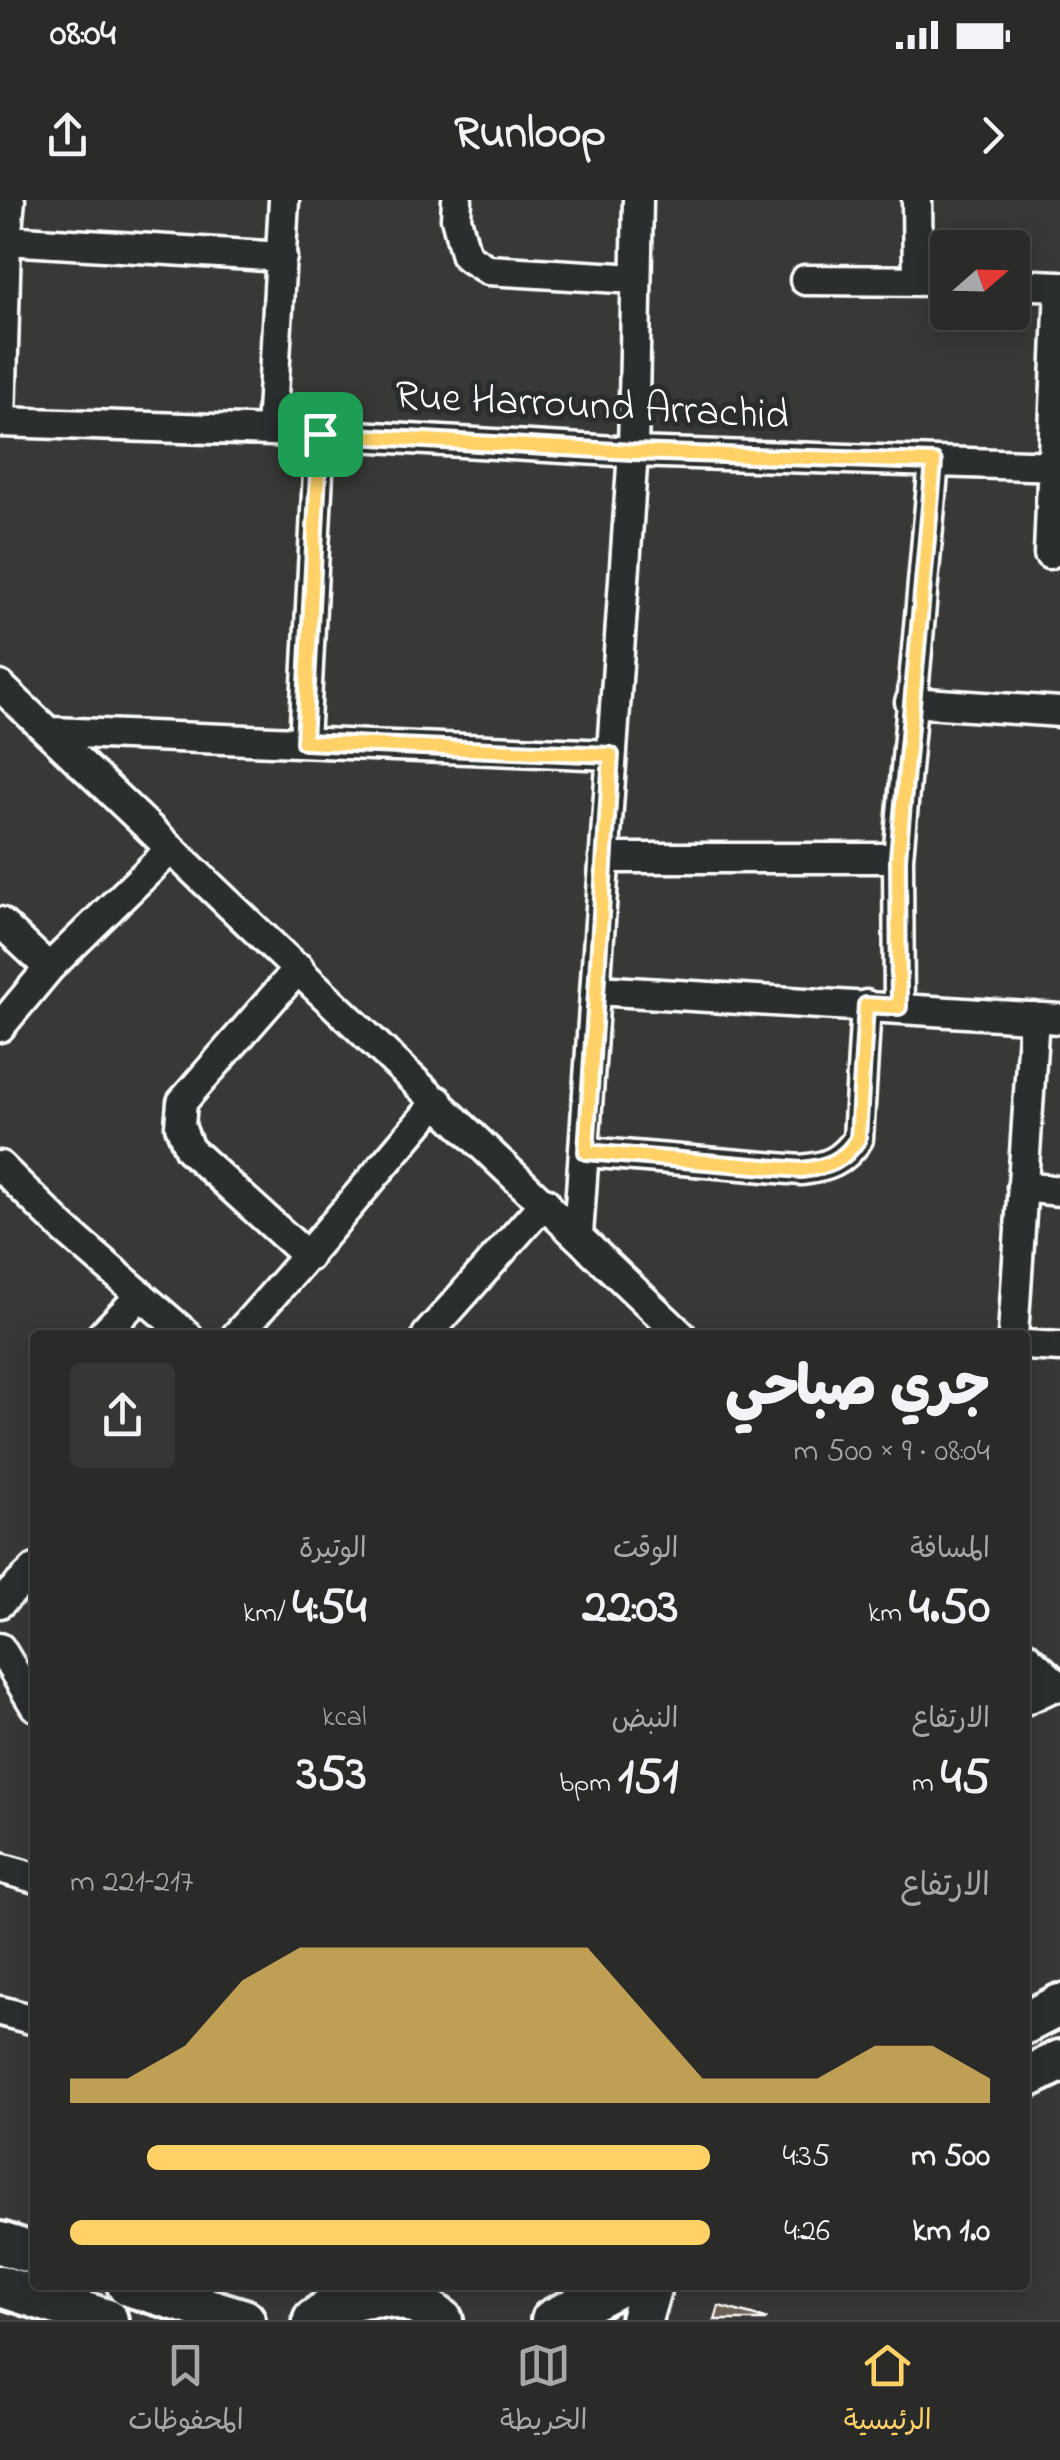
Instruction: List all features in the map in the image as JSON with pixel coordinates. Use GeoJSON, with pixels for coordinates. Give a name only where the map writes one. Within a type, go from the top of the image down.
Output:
{"type":"FeatureCollection","features":[{"type":"Feature","properties":{"kind":"main road"},"geometry":{"type":"LineString","coordinates":[[1030,2020],[1060,2005]]}},
{"type":"Feature","properties":{"kind":"main road"},"geometry":{"type":"LineString","coordinates":[[1030,2076],[1060,2061]]}},
{"type":"Feature","properties":{"kind":"main road"},"geometry":{"type":"LineString","coordinates":[[0,2243],[30,2252]]}},
{"type":"Feature","properties":{"kind":"main road"},"geometry":{"type":"LineString","coordinates":[[0,2286],[107,2320]]}},
{"type":"Feature","properties":{"kind":"main road"},"geometry":{"type":"LineString","coordinates":[[164,2290],[192,2294],[244,2320]]}},
{"type":"Feature","properties":{"kind":"main road"},"geometry":{"type":"LineString","coordinates":[[314,2320],[330,2308],[358,2297],[389,2295],[425,2310],[443,2290]]}},
{"type":"Feature","properties":{"kind":"main road"},"geometry":{"type":"LineString","coordinates":[[552,2320],[610,2290]]}},
{"type":"Feature","properties":{"kind":"main road"},"geometry":{"type":"LineString","coordinates":[[640,2320],[649,2290]]}},
{"type":"Feature","properties":{"kind":"street"},"geometry":{"type":"LineString","coordinates":[[1,422],[10,200]]}},
{"type":"Feature","properties":{"kind":"street"},"geometry":{"type":"LineString","coordinates":[[271,431],[284,200]]}},
{"type":"Feature","properties":{"kind":"street"},"geometry":{"type":"LineString","coordinates":[[457,200],[456,218],[466,256],[488,270],[636,279]]}},
{"type":"Feature","properties":{"kind":"street"},"geometry":{"type":"LineString","coordinates":[[578,1235],[633,452],[638,200]]}},
{"type":"Feature","properties":{"kind":"street"},"geometry":{"type":"LineString","coordinates":[[917,200],[918,280]]}},
{"type":"Feature","properties":{"kind":"street"},"geometry":{"type":"LineString","coordinates":[[6,240],[282,257]]}},
{"type":"Feature","properties":{"kind":"street"},"geometry":{"type":"LineString","coordinates":[[805,280],[930,280]]}},
{"type":"Feature","properties":{"kind":"street"},"geometry":{"type":"LineString","coordinates":[[1030,285],[1060,286],[1057,466],[1049,554]]}},
{"type":"Feature","properties":{"kind":"street","name":"Rue Harround Arrachid"},"geometry":{"type":"LineString","coordinates":[[1,422],[271,431],[633,452],[1057,466]]}},
{"type":"Feature","properties":{"kind":"street"},"geometry":{"type":"LineString","coordinates":[[304,742],[320,434]]}},
{"type":"Feature","properties":{"kind":"street"},"geometry":{"type":"LineString","coordinates":[[899,1007],[898,858],[934,462]]}},
{"type":"Feature","properties":{"kind":"street"},"geometry":{"type":"LineString","coordinates":[[0,686],[676,1330]]}},
{"type":"Feature","properties":{"kind":"street"},"geometry":{"type":"LineString","coordinates":[[910,702],[1060,712]]}},
{"type":"Feature","properties":{"kind":"street"},"geometry":{"type":"LineString","coordinates":[[52,732],[611,755]]}},
{"type":"Feature","properties":{"kind":"street"},"geometry":{"type":"LineString","coordinates":[[0,1027],[49,968],[171,849]]}},
{"type":"Feature","properties":{"kind":"street"},"geometry":{"type":"LineString","coordinates":[[604,858],[898,858]]}},
{"type":"Feature","properties":{"kind":"street"},"geometry":{"type":"LineString","coordinates":[[0,922],[49,968]]}},
{"type":"Feature","properties":{"kind":"street"},"geometry":{"type":"LineString","coordinates":[[298,968],[182,1102],[180,1126],[189,1150],[308,1257]]}},
{"type":"Feature","properties":{"kind":"street"},"geometry":{"type":"LineString","coordinates":[[597,990],[1047,1018],[1022,1187],[1014,1330]]}},
{"type":"Feature","properties":{"kind":"street"},"geometry":{"type":"LineString","coordinates":[[586,1152],[801,1170],[826,1167],[847,1156],[858,1139],[866,1005]]}},
{"type":"Feature","properties":{"kind":"street"},"geometry":{"type":"LineString","coordinates":[[242,1330],[438,1101]]}},
{"type":"Feature","properties":{"kind":"street"},"geometry":{"type":"LineString","coordinates":[[0,1166],[63,1228],[181,1330]]}},
{"type":"Feature","properties":{"kind":"street"},"geometry":{"type":"LineString","coordinates":[[1022,1187],[1060,1192]]}},
{"type":"Feature","properties":{"kind":"street"},"geometry":{"type":"LineString","coordinates":[[431,1330],[545,1202]]}},
{"type":"Feature","properties":{"kind":"street"},"geometry":{"type":"LineString","coordinates":[[107,1330],[140,1296]]}},
{"type":"Feature","properties":{"kind":"street"},"geometry":{"type":"LineString","coordinates":[[1030,1345],[1060,1347]]}},
{"type":"Feature","properties":{"kind":"street"},"geometry":{"type":"LineString","coordinates":[[0,1604],[30,1574]]}},
{"type":"Feature","properties":{"kind":"street"},"geometry":{"type":"LineString","coordinates":[[0,1648],[30,1698]]}},
{"type":"Feature","properties":{"kind":"street"},"geometry":{"type":"LineString","coordinates":[[1030,1660],[1059,1686],[1030,1698]]}},
{"type":"Feature","properties":{"kind":"street"},"geometry":{"type":"LineString","coordinates":[[0,1868],[30,1877]]}},
{"type":"Feature","properties":{"kind":"street"},"geometry":{"type":"LineString","coordinates":[[0,2011],[30,2019]]}},
{"type":"Feature","properties":{"kind":"building"},"geometry":{"type":"Polygon","coordinates":[[[719,2306],[766,2319],[715,2320],[719,2306]]]}},
{"type":"Feature","properties":{"kind":"route"},"geometry":{"type":"LineString","coordinates":[[320,434],[633,452],[934,462],[898,858],[899,1007],[866,1005],[858,1139],[847,1156],[826,1167],[801,1170],[586,1152],[611,755],[304,742],[320,434]]}}]}
